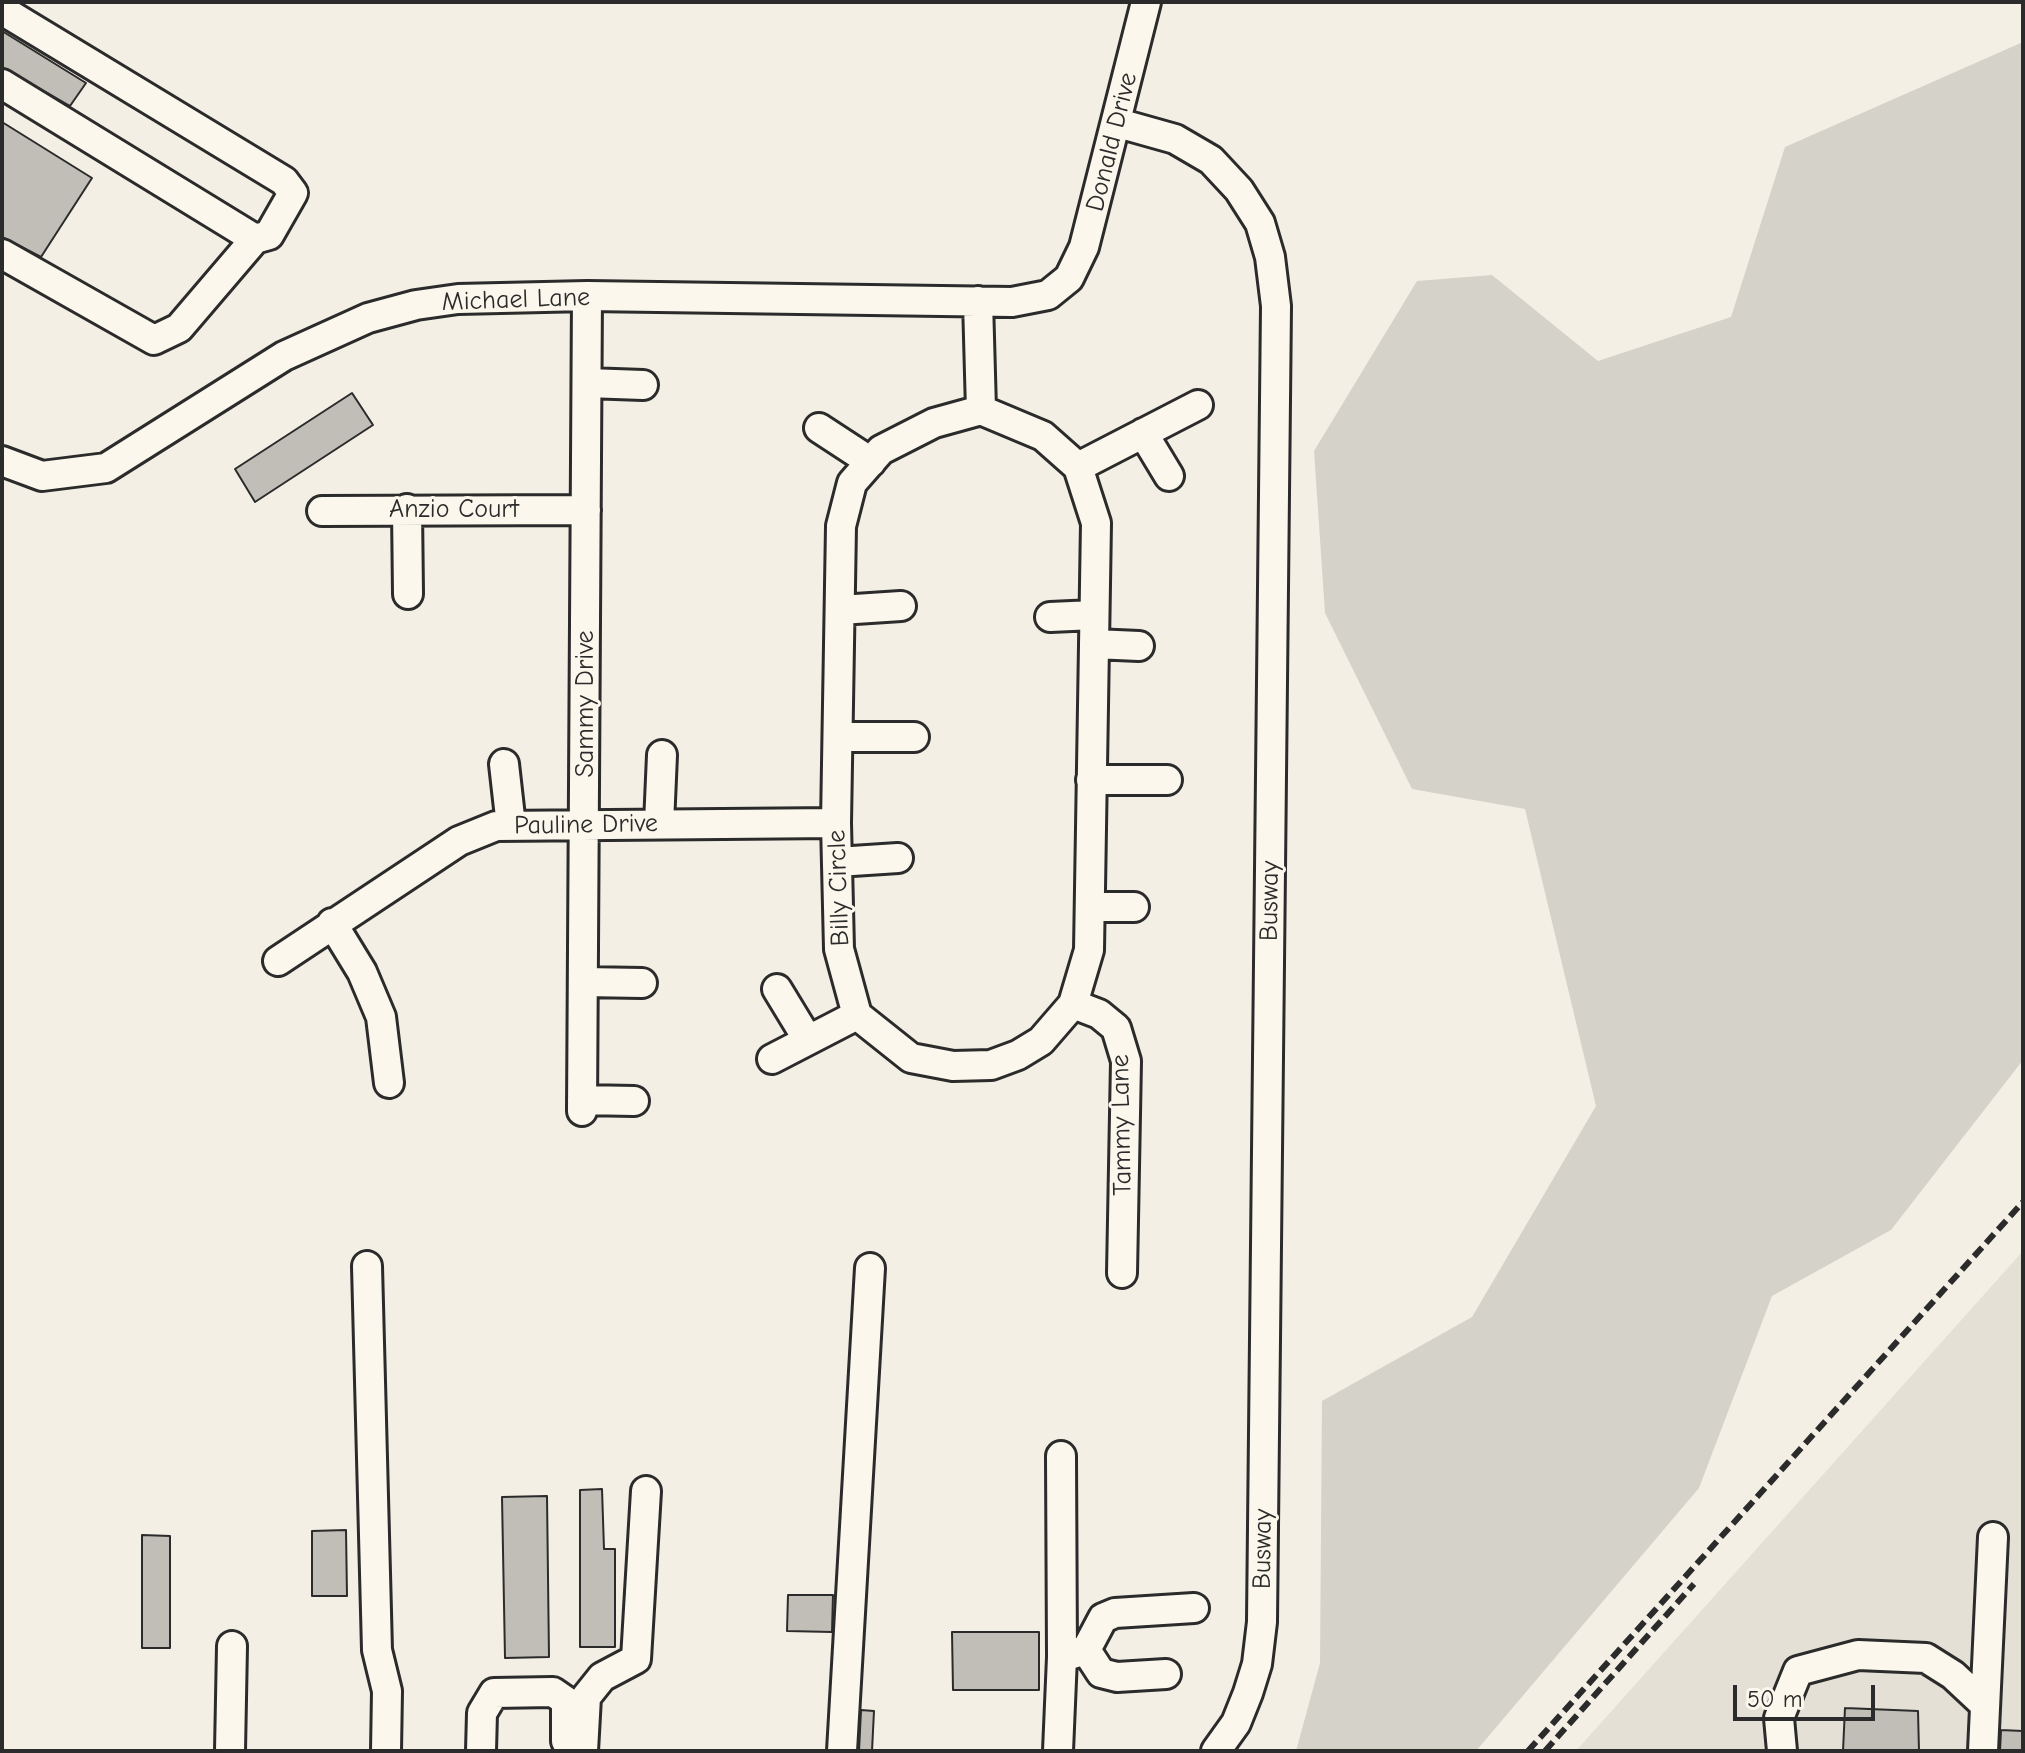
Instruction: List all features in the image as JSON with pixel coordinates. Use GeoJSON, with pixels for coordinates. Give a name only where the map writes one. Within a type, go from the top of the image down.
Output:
{"type":"FeatureCollection","features":[{"type":"Feature","properties":{"kind":"street","name":"Donald Drive"},"geometry":{"type":"LineString","coordinates":[[1069,278],[1084,247],[1118,123],[1146,2]]}},
{"type":"Feature","properties":{"kind":"street"},"geometry":{"type":"LineString","coordinates":[[2,10],[284,181],[293,193],[269,235],[255,239],[179,328],[154,340],[6,266]]}},
{"type":"Feature","properties":{"kind":"street"},"geometry":{"type":"LineString","coordinates":[[2,84],[255,239]]}},
{"type":"Feature","properties":{"kind":"street","name":"Busway"},"geometry":{"type":"LineString","coordinates":[[1118,123],[1175,139],[1211,160],[1239,190],[1260,223],[1270,257],[1276,306],[1262,1622],[1257,1664],[1248,1693],[1236,1723],[1216,1751]]}},
{"type":"Feature","properties":{"kind":"street","name":"Michael Lane"},"geometry":{"type":"LineString","coordinates":[[2,461],[42,476],[106,468],[284,356],[380,315],[458,299],[587,296],[1012,302],[1048,295],[1069,278]]}},
{"type":"Feature","properties":{"kind":"street","name":"Sammy Drive"},"geometry":{"type":"LineString","coordinates":[[587,296],[582,1105],[634,1101]]}},
{"type":"Feature","properties":{"kind":"street"},"geometry":{"type":"LineString","coordinates":[[772,1059],[857,1015],[911,1058],[953,1066],[991,1065],[1041,1041],[1073,1004],[1089,950],[1096,523],[1078,467],[1043,436],[981,410],[978,301]]}},
{"type":"Feature","properties":{"kind":"street"},"geometry":{"type":"LineString","coordinates":[[587,383],[643,385]]}},
{"type":"Feature","properties":{"kind":"street"},"geometry":{"type":"LineString","coordinates":[[1078,467],[1198,405]]}},
{"type":"Feature","properties":{"kind":"street","name":"Billy Circle"},"geometry":{"type":"LineString","coordinates":[[857,1015],[839,949],[836,823],[841,526],[852,483],[881,450],[934,423],[981,410]]}},
{"type":"Feature","properties":{"kind":"street"},"geometry":{"type":"LineString","coordinates":[[819,428],[871,462]]}},
{"type":"Feature","properties":{"kind":"street"},"geometry":{"type":"LineString","coordinates":[[1143,433],[1169,476]]}},
{"type":"Feature","properties":{"kind":"street"},"geometry":{"type":"LineString","coordinates":[[407,509],[408,594]]}},
{"type":"Feature","properties":{"kind":"street","name":"Anzio Court"},"geometry":{"type":"LineString","coordinates":[[322,511],[586,510]]}},
{"type":"Feature","properties":{"kind":"street"},"geometry":{"type":"LineString","coordinates":[[840,610],[901,606]]}},
{"type":"Feature","properties":{"kind":"street"},"geometry":{"type":"LineString","coordinates":[[1050,617],[1094,615]]}},
{"type":"Feature","properties":{"kind":"street"},"geometry":{"type":"LineString","coordinates":[[1094,644],[1139,646]]}},
{"type":"Feature","properties":{"kind":"street"},"geometry":{"type":"LineString","coordinates":[[838,737],[914,737]]}},
{"type":"Feature","properties":{"kind":"street"},"geometry":{"type":"LineString","coordinates":[[659,824],[662,755]]}},
{"type":"Feature","properties":{"kind":"street"},"geometry":{"type":"LineString","coordinates":[[504,764],[511,826]]}},
{"type":"Feature","properties":{"kind":"street"},"geometry":{"type":"LineString","coordinates":[[1091,780],[1167,780]]}},
{"type":"Feature","properties":{"kind":"street","name":"Pauline Drive"},"geometry":{"type":"LineString","coordinates":[[278,961],[459,841],[496,826],[836,823]]}},
{"type":"Feature","properties":{"kind":"street"},"geometry":{"type":"LineString","coordinates":[[837,862],[898,858]]}},
{"type":"Feature","properties":{"kind":"street"},"geometry":{"type":"LineString","coordinates":[[1090,907],[1134,907]]}},
{"type":"Feature","properties":{"kind":"street"},"geometry":{"type":"LineString","coordinates":[[332,923],[362,972],[381,1017],[389,1083]]}},
{"type":"Feature","properties":{"kind":"street"},"geometry":{"type":"LineString","coordinates":[[584,982],[642,983]]}},
{"type":"Feature","properties":{"kind":"street"},"geometry":{"type":"LineString","coordinates":[[777,989],[808,1040]]}},
{"type":"Feature","properties":{"kind":"street","name":"Tammy Lane"},"geometry":{"type":"LineString","coordinates":[[1073,1004],[1099,1014],[1116,1028],[1126,1061],[1122,1273]]}},
{"type":"Feature","properties":{"kind":"street"},"geometry":{"type":"LineString","coordinates":[[367,1266],[377,1650],[387,1691],[386,1751]]}},
{"type":"Feature","properties":{"kind":"street"},"geometry":{"type":"LineString","coordinates":[[842,1751],[870,1268]]}},
{"type":"Feature","properties":{"kind":"street"},"geometry":{"type":"LineString","coordinates":[[1058,1751],[1074,1653],[1061,1456]]}},
{"type":"Feature","properties":{"kind":"street"},"geometry":{"type":"LineString","coordinates":[[583,1751],[586,1697],[602,1677],[636,1659],[646,1491]]}},
{"type":"Feature","properties":{"kind":"street"},"geometry":{"type":"LineString","coordinates":[[1983,1751],[1993,1537]]}},
{"type":"Feature","properties":{"kind":"street"},"geometry":{"type":"LineString","coordinates":[[1074,1653],[1103,1618],[1115,1613],[1194,1608]]}},
{"type":"Feature","properties":{"kind":"street"},"geometry":{"type":"LineString","coordinates":[[230,1751],[232,1646]]}},
{"type":"Feature","properties":{"kind":"street"},"geometry":{"type":"LineString","coordinates":[[1074,1653],[1101,1673],[1117,1677],[1166,1674]]}},
{"type":"Feature","properties":{"kind":"street"},"geometry":{"type":"LineString","coordinates":[[1782,1751],[1779,1718],[1798,1671],[1858,1655],[1926,1658],[1953,1675],[1984,1704]]}},
{"type":"Feature","properties":{"kind":"street"},"geometry":{"type":"LineString","coordinates":[[481,1751],[482,1713],[494,1693],[553,1692],[566,1701],[566,1751]]}},
{"type":"Feature","properties":{"kind":"shaded area"},"geometry":{"type":"Polygon","coordinates":[[[2023,42],[2023,1060],[1891,1230],[1772,1296],[1699,1488],[1476,1751],[1296,1751],[1320,1663],[1322,1401],[1472,1317],[1596,1106],[1525,809],[1412,789],[1325,613],[1314,451],[1417,281],[1492,275],[1598,361],[1731,317],[1785,147],[2023,42]]]}},
{"type":"Feature","properties":{"kind":"shaded area"},"geometry":{"type":"Polygon","coordinates":[[[2023,1251],[2023,1751],[1576,1751],[1591,1734],[2023,1251]]]}},
{"type":"Feature","properties":{"kind":"building"},"geometry":{"type":"Polygon","coordinates":[[[2,31],[86,83],[70,106],[2,67],[2,31]]]}},
{"type":"Feature","properties":{"kind":"building"},"geometry":{"type":"Polygon","coordinates":[[[2,122],[92,178],[41,257],[2,237],[2,122]]]}},
{"type":"Feature","properties":{"kind":"building"},"geometry":{"type":"Polygon","coordinates":[[[352,393],[373,425],[255,502],[235,469],[352,393]]]}},
{"type":"Feature","properties":{"kind":"building"},"geometry":{"type":"Polygon","coordinates":[[[602,1489],[604,1549],[615,1549],[615,1647],[580,1647],[580,1490],[602,1489]]]}},
{"type":"Feature","properties":{"kind":"building"},"geometry":{"type":"Polygon","coordinates":[[[547,1496],[549,1657],[505,1658],[502,1497],[547,1496]]]}},
{"type":"Feature","properties":{"kind":"building"},"geometry":{"type":"Polygon","coordinates":[[[346,1530],[347,1596],[312,1596],[312,1531],[346,1530]]]}},
{"type":"Feature","properties":{"kind":"building"},"geometry":{"type":"Polygon","coordinates":[[[142,1535],[170,1536],[170,1648],[142,1648],[142,1535]]]}},
{"type":"Feature","properties":{"kind":"building"},"geometry":{"type":"Polygon","coordinates":[[[788,1595],[833,1595],[832,1632],[787,1631],[788,1595]]]}},
{"type":"Feature","properties":{"kind":"building"},"geometry":{"type":"Polygon","coordinates":[[[952,1632],[1039,1632],[1039,1690],[953,1690],[952,1632]]]}},
{"type":"Feature","properties":{"kind":"building"},"geometry":{"type":"Polygon","coordinates":[[[1845,1708],[1918,1711],[1919,1751],[1843,1751],[1845,1708]]]}},
{"type":"Feature","properties":{"kind":"building"},"geometry":{"type":"Polygon","coordinates":[[[861,1710],[874,1711],[872,1751],[859,1751],[861,1710]]]}},
{"type":"Feature","properties":{"kind":"building"},"geometry":{"type":"Polygon","coordinates":[[[2001,1730],[2023,1731],[2023,1751],[2000,1751],[2001,1730]]]}},
{"type":"Feature","properties":{"kind":"railway"},"geometry":{"type":"LineString","coordinates":[[1528,1751],[2023,1202]]}},
{"type":"Feature","properties":{"kind":"railway"},"geometry":{"type":"LineString","coordinates":[[1545,1751],[1694,1584]]}}]}
